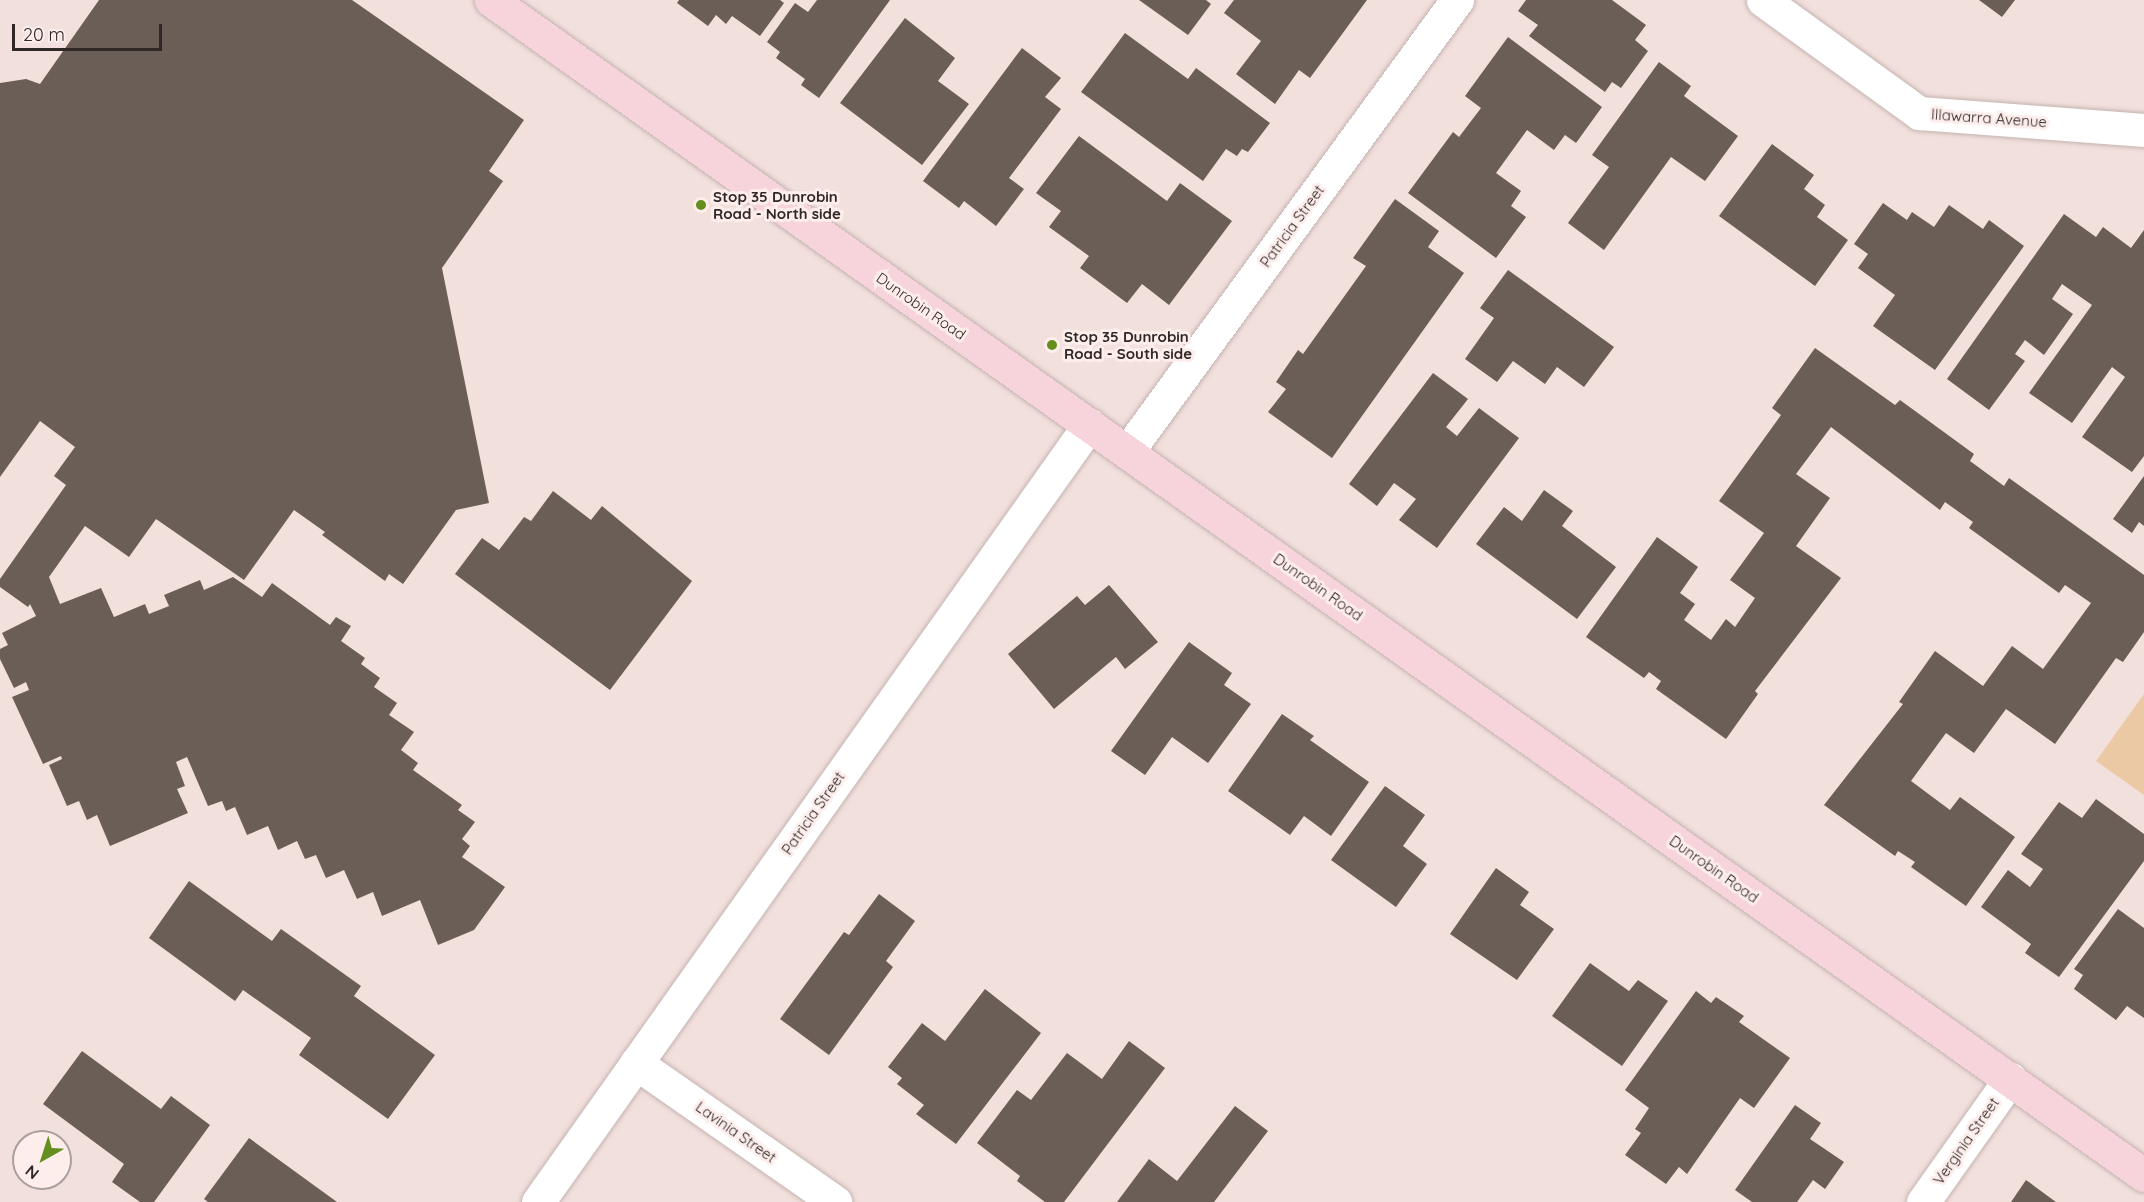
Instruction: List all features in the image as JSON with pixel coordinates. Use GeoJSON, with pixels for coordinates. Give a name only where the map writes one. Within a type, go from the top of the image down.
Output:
{"type":"FeatureCollection","features":[{"type":"Feature","properties":{"kind":"street","name":"Dunrobin Road"},"geometry":{"type":"LineString","coordinates":[[491,0],[2144,1175]]}},
{"type":"Feature","properties":{"kind":"street","name":"Patricia Street"},"geometry":{"type":"LineString","coordinates":[[1127,452],[1456,0]]}},
{"type":"Feature","properties":{"kind":"street","name":"Illawarra Avenue"},"geometry":{"type":"LineString","coordinates":[[1763,0],[1919,112],[2144,130]]}},
{"type":"Feature","properties":{"kind":"street","name":"Patricia Street"},"geometry":{"type":"LineString","coordinates":[[538,1202],[1089,425]]}},
{"type":"Feature","properties":{"kind":"street","name":"Lavinia Street"},"geometry":{"type":"LineString","coordinates":[[636,1063],[835,1202]]}},
{"type":"Feature","properties":{"kind":"street","name":"Verginia Street"},"geometry":{"type":"LineString","coordinates":[[1923,1202],[2010,1079]]}},
{"type":"Feature","properties":{"kind":"shaded area"},"geometry":{"type":"Polygon","coordinates":[[[2144,694],[2144,795],[2096,761],[2144,694]]]}},
{"type":"Feature","properties":{"kind":"building"},"geometry":{"type":"Polygon","coordinates":[[[99,0],[352,0],[524,120],[489,171],[503,181],[442,268],[489,503],[456,510],[403,584],[389,574],[385,581],[322,535],[325,532],[294,510],[244,580],[156,519],[129,557],[85,526],[49,577],[60,604],[101,588],[114,617],[145,604],[149,614],[169,606],[164,595],[200,580],[204,590],[233,577],[262,597],[272,583],[330,625],[336,617],[351,626],[341,641],[365,658],[361,664],[380,678],[374,687],[397,703],[389,715],[414,732],[401,750],[418,763],[413,770],[462,805],[458,810],[475,822],[462,839],[470,846],[462,857],[505,887],[474,930],[438,945],[420,900],[382,916],[373,892],[357,899],[344,870],[326,878],[316,855],[305,859],[297,841],[278,850],[268,826],[247,835],[235,807],[226,811],[222,801],[208,806],[187,757],[176,762],[185,786],[177,789],[188,813],[110,846],[97,815],[87,820],[79,801],[67,806],[49,765],[62,759],[61,756],[43,764],[12,697],[29,690],[26,682],[14,688],[0,659],[0,649],[8,645],[2,633],[36,616],[30,604],[28,607],[0,587],[0,579],[66,485],[54,476],[75,447],[40,421],[0,477],[0,83],[26,79],[40,84],[99,0]]]}},
{"type":"Feature","properties":{"kind":"building"},"geometry":{"type":"Polygon","coordinates":[[[679,0],[780,0],[784,3],[760,36],[732,16],[726,24],[716,15],[708,26],[677,3],[679,0]]]}},
{"type":"Feature","properties":{"kind":"building"},"geometry":{"type":"Polygon","coordinates":[[[817,0],[890,0],[819,98],[801,85],[805,79],[776,58],[780,52],[767,42],[795,3],[808,12],[817,0]]]}},
{"type":"Feature","properties":{"kind":"building"},"geometry":{"type":"Polygon","coordinates":[[[1139,0],[1206,0],[1211,4],[1188,35],[1139,0]]]}},
{"type":"Feature","properties":{"kind":"building"},"geometry":{"type":"Polygon","coordinates":[[[1234,0],[1367,0],[1310,78],[1299,70],[1275,104],[1236,74],[1261,41],[1224,13],[1234,0]]]}},
{"type":"Feature","properties":{"kind":"building"},"geometry":{"type":"Polygon","coordinates":[[[1526,0],[1612,0],[1646,25],[1635,40],[1648,51],[1621,88],[1612,82],[1605,92],[1529,36],[1538,25],[1518,11],[1526,0]]]}},
{"type":"Feature","properties":{"kind":"building"},"geometry":{"type":"Polygon","coordinates":[[[1979,0],[2015,0],[2002,17],[1979,0]]]}},
{"type":"Feature","properties":{"kind":"building"},"geometry":{"type":"Polygon","coordinates":[[[905,18],[955,58],[938,81],[969,104],[922,165],[840,103],[905,18]]]}},
{"type":"Feature","properties":{"kind":"building"},"geometry":{"type":"Polygon","coordinates":[[[1125,33],[1188,79],[1196,68],[1270,123],[1248,152],[1242,149],[1237,156],[1226,149],[1203,181],[1081,92],[1125,33]]]}},
{"type":"Feature","properties":{"kind":"building"},"geometry":{"type":"Polygon","coordinates":[[[1508,37],[1602,107],[1576,143],[1565,135],[1554,150],[1527,130],[1496,173],[1521,191],[1511,206],[1526,217],[1496,258],[1408,193],[1453,132],[1459,137],[1481,108],[1465,96],[1508,37]]]}},
{"type":"Feature","properties":{"kind":"building"},"geometry":{"type":"Polygon","coordinates":[[[1022,48],[1061,78],[1045,97],[1061,109],[1009,178],[1024,189],[996,226],[964,201],[959,208],[923,181],[1022,48]]]}},
{"type":"Feature","properties":{"kind":"building"},"geometry":{"type":"Polygon","coordinates":[[[1659,62],[1691,86],[1684,96],[1738,136],[1705,181],[1671,157],[1604,250],[1568,223],[1609,167],[1592,155],[1659,62]]]}},
{"type":"Feature","properties":{"kind":"building"},"geometry":{"type":"Polygon","coordinates":[[[1079,136],[1167,201],[1180,183],[1232,221],[1169,305],[1142,284],[1127,303],[1080,268],[1089,256],[1049,227],[1061,211],[1036,193],[1079,136]]]}},
{"type":"Feature","properties":{"kind":"building"},"geometry":{"type":"Polygon","coordinates":[[[1772,144],[1814,175],[1804,189],[1825,205],[1817,217],[1848,240],[1815,286],[1719,216],[1772,144]]]}},
{"type":"Feature","properties":{"kind":"building"},"geometry":{"type":"Polygon","coordinates":[[[1395,199],[1439,231],[1428,247],[1464,273],[1332,458],[1268,412],[1286,389],[1276,382],[1298,350],[1303,354],[1366,266],[1353,258],[1395,199]]]}},
{"type":"Feature","properties":{"kind":"building"},"geometry":{"type":"Polygon","coordinates":[[[1883,203],[1907,220],[1912,212],[1934,227],[1949,205],[1983,229],[1989,220],[2024,246],[1935,370],[1873,326],[1895,295],[1858,268],[1868,254],[1854,244],[1883,203]]]}},
{"type":"Feature","properties":{"kind":"building"},"geometry":{"type":"Polygon","coordinates":[[[2064,214],[2096,237],[2103,227],[2131,248],[2144,230],[2144,456],[2132,472],[2082,437],[2125,377],[2112,367],[2072,423],[2029,393],[2092,305],[2062,284],[2052,299],[2073,314],[2044,355],[2025,340],[2015,354],[2025,361],[1989,410],[1947,379],[2064,214]]]}},
{"type":"Feature","properties":{"kind":"building"},"geometry":{"type":"Polygon","coordinates":[[[1508,270],[1614,347],[1584,387],[1557,367],[1545,384],[1513,361],[1497,382],[1465,359],[1494,318],[1480,308],[1508,270]]]}},
{"type":"Feature","properties":{"kind":"building"},"geometry":{"type":"Polygon","coordinates":[[[1815,348],[1895,405],[1900,400],[1974,454],[1970,461],[2004,486],[2009,478],[2144,575],[2144,632],[2123,662],[2116,658],[2055,744],[2006,709],[1974,753],[1946,733],[1911,781],[1950,810],[1960,797],[2015,837],[1966,906],[1911,867],[1915,862],[1898,851],[1895,856],[1824,805],[1903,704],[1899,702],[1935,651],[1983,686],[2012,646],[2043,669],[2091,603],[2065,585],[2059,593],[1969,528],[1973,522],[1945,502],[1940,510],[1831,427],[1796,474],[1830,498],[1796,546],[1841,578],[1755,691],[1758,694],[1726,739],[1656,689],[1661,681],[1649,672],[1644,678],[1586,637],[1657,537],[1698,567],[1680,593],[1695,604],[1684,620],[1711,640],[1726,619],[1735,627],[1755,598],[1730,580],[1764,533],[1719,501],[1781,415],[1772,408],[1815,348]]]}},
{"type":"Feature","properties":{"kind":"building"},"geometry":{"type":"Polygon","coordinates":[[[1433,373],[1468,399],[1446,427],[1457,436],[1479,408],[1519,438],[1437,548],[1399,520],[1416,499],[1394,483],[1377,506],[1349,484],[1433,373]]]}},
{"type":"Feature","properties":{"kind":"building"},"geometry":{"type":"Polygon","coordinates":[[[2144,476],[2144,526],[2139,522],[2132,533],[2113,519],[2144,476]]]}},
{"type":"Feature","properties":{"kind":"building"},"geometry":{"type":"Polygon","coordinates":[[[1544,490],[1573,511],[1562,526],[1616,567],[1577,619],[1476,544],[1504,507],[1522,521],[1544,490]]]}},
{"type":"Feature","properties":{"kind":"building"},"geometry":{"type":"Polygon","coordinates":[[[553,491],[591,520],[602,506],[692,581],[610,690],[455,574],[482,538],[499,550],[524,517],[531,521],[553,491]]]}},
{"type":"Feature","properties":{"kind":"building"},"geometry":{"type":"Polygon","coordinates":[[[1109,585],[1158,642],[1125,669],[1116,657],[1054,709],[1008,654],[1077,596],[1085,605],[1109,585]]]}},
{"type":"Feature","properties":{"kind":"building"},"geometry":{"type":"Polygon","coordinates":[[[1189,642],[1232,673],[1224,685],[1251,704],[1208,763],[1172,737],[1145,775],[1111,751],[1189,642]]]}},
{"type":"Feature","properties":{"kind":"building"},"geometry":{"type":"Polygon","coordinates":[[[1282,714],[1314,736],[1310,740],[1369,782],[1331,836],[1304,816],[1290,835],[1228,791],[1282,714]]]}},
{"type":"Feature","properties":{"kind":"building"},"geometry":{"type":"Polygon","coordinates":[[[1385,786],[1425,815],[1403,846],[1427,864],[1396,907],[1331,860],[1385,786]]]}},
{"type":"Feature","properties":{"kind":"building"},"geometry":{"type":"Polygon","coordinates":[[[2096,799],[2144,834],[2144,861],[2059,977],[2025,953],[2031,944],[1981,907],[2008,870],[2030,887],[2043,869],[2021,854],[2059,802],[2082,818],[2096,799]]]}},
{"type":"Feature","properties":{"kind":"building"},"geometry":{"type":"Polygon","coordinates":[[[1496,868],[1529,892],[1520,905],[1554,929],[1517,980],[1450,934],[1496,868]]]}},
{"type":"Feature","properties":{"kind":"building"},"geometry":{"type":"Polygon","coordinates":[[[189,881],[272,941],[281,929],[361,986],[354,996],[435,1055],[388,1119],[299,1055],[311,1038],[243,990],[235,1001],[149,938],[189,881]]]}},
{"type":"Feature","properties":{"kind":"building"},"geometry":{"type":"Polygon","coordinates":[[[879,894],[915,921],[886,961],[893,967],[829,1055],[780,1019],[844,932],[849,935],[879,894]]]}},
{"type":"Feature","properties":{"kind":"building"},"geometry":{"type":"Polygon","coordinates":[[[2118,909],[2144,928],[2144,1018],[2127,1006],[2116,1020],[2074,989],[2083,975],[2074,969],[2118,909]]]}},
{"type":"Feature","properties":{"kind":"building"},"geometry":{"type":"Polygon","coordinates":[[[1590,963],[1629,991],[1638,980],[1668,1001],[1622,1066],[1552,1016],[1590,963]]]}},
{"type":"Feature","properties":{"kind":"building"},"geometry":{"type":"Polygon","coordinates":[[[985,989],[1041,1033],[956,1144],[916,1114],[924,1105],[897,1084],[902,1078],[888,1067],[922,1023],[945,1041],[985,989]]]}},
{"type":"Feature","properties":{"kind":"building"},"geometry":{"type":"Polygon","coordinates":[[[1696,991],[1711,1003],[1716,997],[1744,1016],[1739,1022],[1790,1058],[1754,1108],[1740,1098],[1687,1174],[1679,1167],[1666,1184],[1625,1155],[1641,1133],[1635,1129],[1649,1108],[1625,1090],[1696,991]]]}},
{"type":"Feature","properties":{"kind":"building"},"geometry":{"type":"Polygon","coordinates":[[[1129,1041],[1165,1068],[1064,1202],[1045,1202],[1017,1181],[1020,1176],[977,1143],[1017,1090],[1031,1100],[1067,1053],[1102,1079],[1129,1041]]]}},
{"type":"Feature","properties":{"kind":"building"},"geometry":{"type":"Polygon","coordinates":[[[82,1051],[161,1109],[171,1096],[210,1125],[154,1202],[140,1202],[112,1182],[124,1164],[43,1104],[82,1051]]]}},
{"type":"Feature","properties":{"kind":"building"},"geometry":{"type":"Polygon","coordinates":[[[1795,1105],[1821,1123],[1810,1139],[1844,1162],[1825,1189],[1813,1180],[1797,1202],[1752,1202],[1735,1190],[1795,1105]]]}},
{"type":"Feature","properties":{"kind":"building"},"geometry":{"type":"Polygon","coordinates":[[[1235,1106],[1268,1131],[1214,1202],[1117,1202],[1149,1159],[1177,1181],[1235,1106]]]}},
{"type":"Feature","properties":{"kind":"building"},"geometry":{"type":"Polygon","coordinates":[[[249,1138],[337,1202],[208,1202],[204,1199],[249,1138]]]}},
{"type":"Feature","properties":{"kind":"building"},"geometry":{"type":"Polygon","coordinates":[[[2026,1180],[2056,1202],[2011,1202],[2026,1180]]]}},
{"type":"Feature","properties":{"kind":"place","name":"Stop 35 Dunrobin Road - North side"},"geometry":{"type":"Point","coordinates":[701,205]}},
{"type":"Feature","properties":{"kind":"place","name":"Stop 35 Dunrobin Road - South side"},"geometry":{"type":"Point","coordinates":[1052,345]}}]}
